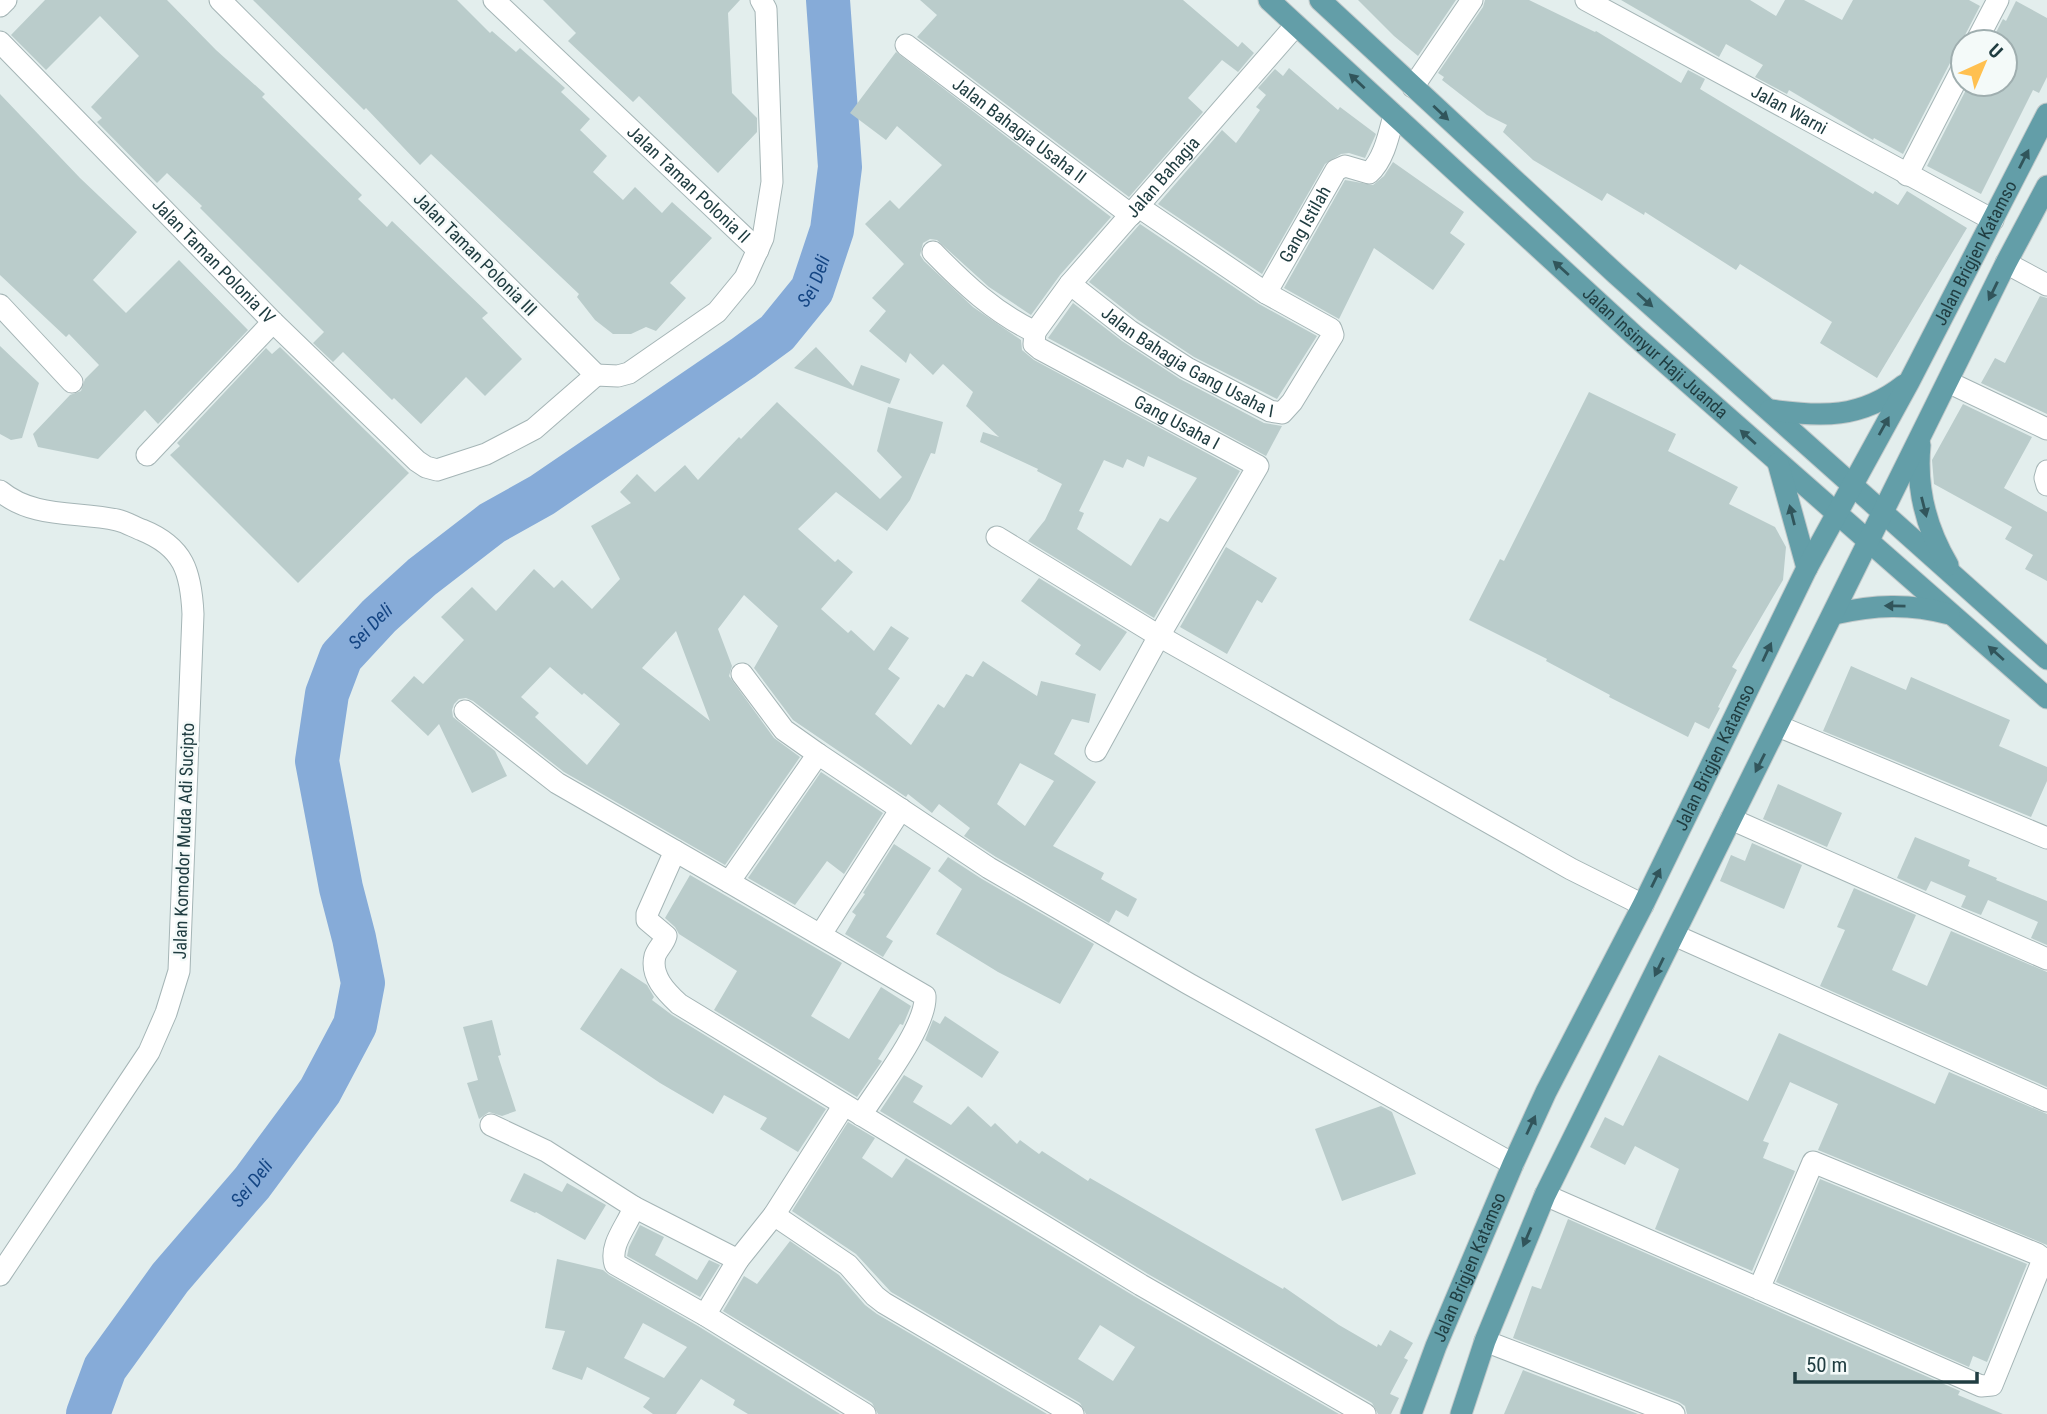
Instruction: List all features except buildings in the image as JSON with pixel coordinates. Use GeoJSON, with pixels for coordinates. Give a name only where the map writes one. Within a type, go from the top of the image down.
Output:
{"type":"FeatureCollection","features":[{"type":"Feature","properties":{"kind":"main road","name":"Jalan Insinyur Haji Juanda"},"geometry":{"type":"LineString","coordinates":[[1269,0],[1635,337],[2047,698]]}},
{"type":"Feature","properties":{"kind":"main road","name":"Jalan Insinyur Haji Juanda"},"geometry":{"type":"LineString","coordinates":[[1320,0],[1616,274],[2047,659]]}},
{"type":"Feature","properties":{"kind":"main road","name":"Jalan Brigjen Katamso"},"geometry":{"type":"LineString","coordinates":[[1411,1414],[1436,1346],[1546,1092],[1643,905],[1807,568],[1909,382],[2047,114]]}},
{"type":"Feature","properties":{"kind":"main road","name":"Jalan Brigjen Katamso"},"geometry":{"type":"LineString","coordinates":[[1461,1414],[1485,1341],[1545,1195],[2006,263],[2047,186]]}},
{"type":"Feature","properties":{"kind":"main road"},"geometry":{"type":"LineString","coordinates":[[1770,410],[1822,415],[1855,411],[1875,404],[1909,382]]}},
{"type":"Feature","properties":{"kind":"main road"},"geometry":{"type":"LineString","coordinates":[[1920,439],[1918,467],[1921,496],[1936,541],[1954,575]]}},
{"type":"Feature","properties":{"kind":"main road"},"geometry":{"type":"LineString","coordinates":[[1778,463],[1807,568]]}},
{"type":"Feature","properties":{"kind":"main road"},"geometry":{"type":"LineString","coordinates":[[1834,614],[1864,607],[1895,605],[1926,608],[1956,616]]}},
{"type":"Feature","properties":{"kind":"street"},"geometry":{"type":"LineString","coordinates":[[0,6],[6,0]]}},
{"type":"Feature","properties":{"kind":"street","name":"Jalan Taman Polonia III"},"geometry":{"type":"LineString","coordinates":[[220,0],[596,375]]}},
{"type":"Feature","properties":{"kind":"street","name":"Jalan Taman Polonia II"},"geometry":{"type":"LineString","coordinates":[[494,0],[758,250],[745,278],[718,312],[629,373],[618,376],[596,375]]}},
{"type":"Feature","properties":{"kind":"street"},"geometry":{"type":"LineString","coordinates":[[1413,87],[1472,0]]}},
{"type":"Feature","properties":{"kind":"street"},"geometry":{"type":"LineString","coordinates":[[1982,28],[1994,1]]}},
{"type":"Feature","properties":{"kind":"street","name":"Jalan Warni"},"geometry":{"type":"LineString","coordinates":[[1596,2],[1993,220]]}},
{"type":"Feature","properties":{"kind":"street"},"geometry":{"type":"LineString","coordinates":[[758,250],[763,238],[772,182],[763,4]]}},
{"type":"Feature","properties":{"kind":"street","name":"Jalan Bahagia"},"geometry":{"type":"LineString","coordinates":[[1035,332],[1070,284],[1296,25]]}},
{"type":"Feature","properties":{"kind":"street","name":"Jalan Taman Polonia IV"},"geometry":{"type":"LineString","coordinates":[[0,42],[273,322],[426,467],[437,470],[486,454],[534,429],[596,375]]}},
{"type":"Feature","properties":{"kind":"street","name":"Jalan Bahagia Usaha II"},"geometry":{"type":"LineString","coordinates":[[906,45],[1135,211]]}},
{"type":"Feature","properties":{"kind":"street"},"geometry":{"type":"LineString","coordinates":[[1907,175],[1949,94]]}},
{"type":"Feature","properties":{"kind":"street","name":"Gang Istilah"},"geometry":{"type":"LineString","coordinates":[[1266,293],[1336,170],[1345,166],[1369,173],[1384,148],[1394,116]]}},
{"type":"Feature","properties":{"kind":"street","name":"Jalan Bahagia Gang Usaha I"},"geometry":{"type":"LineString","coordinates":[[1070,284],[1130,331],[1187,368],[1277,414],[1282,413],[1292,402],[1333,332],[1135,211]]}},
{"type":"Feature","properties":{"kind":"street"},"geometry":{"type":"LineString","coordinates":[[933,252],[989,304],[1015,323],[1035,332]]}},
{"type":"Feature","properties":{"kind":"street"},"geometry":{"type":"LineString","coordinates":[[2006,263],[2047,285]]}},
{"type":"Feature","properties":{"kind":"street"},"geometry":{"type":"LineString","coordinates":[[0,305],[72,382]]}},
{"type":"Feature","properties":{"kind":"street"},"geometry":{"type":"LineString","coordinates":[[147,455],[273,322]]}},
{"type":"Feature","properties":{"kind":"street","name":"Gang Usaha I"},"geometry":{"type":"LineString","coordinates":[[1035,332],[1034,344],[1040,349],[1258,466],[1158,636]]}},
{"type":"Feature","properties":{"kind":"street"},"geometry":{"type":"LineString","coordinates":[[1948,382],[2047,429]]}},
{"type":"Feature","properties":{"kind":"street"},"geometry":{"type":"LineString","coordinates":[[2047,471],[2047,485]]}},
{"type":"Feature","properties":{"kind":"street","name":"Jalan Komodor Muda Adi Sucipto"},"geometry":{"type":"LineString","coordinates":[[0,491],[14,502],[32,509],[118,520],[160,537],[175,550],[184,563],[192,588],[193,614],[180,971],[149,1052],[0,1275]]}},
{"type":"Feature","properties":{"kind":"street"},"geometry":{"type":"LineString","coordinates":[[997,537],[1158,636],[1572,869],[1643,905]]}},
{"type":"Feature","properties":{"kind":"street"},"geometry":{"type":"LineString","coordinates":[[1096,751],[1158,636]]}},
{"type":"Feature","properties":{"kind":"street"},"geometry":{"type":"LineString","coordinates":[[742,674],[785,730],[1013,881],[1189,984],[1513,1164]]}},
{"type":"Feature","properties":{"kind":"street"},"geometry":{"type":"LineString","coordinates":[[465,711],[557,783],[925,996],[917,1027],[738,1260],[705,1315]]}},
{"type":"Feature","properties":{"kind":"street"},"geometry":{"type":"LineString","coordinates":[[1778,726],[2047,838]]}},
{"type":"Feature","properties":{"kind":"street"},"geometry":{"type":"LineString","coordinates":[[729,883],[818,754]]}},
{"type":"Feature","properties":{"kind":"street"},"geometry":{"type":"LineString","coordinates":[[821,934],[901,809]]}},
{"type":"Feature","properties":{"kind":"street"},"geometry":{"type":"LineString","coordinates":[[1731,819],[2047,958]]}},
{"type":"Feature","properties":{"kind":"street"},"geometry":{"type":"LineString","coordinates":[[674,851],[647,914],[650,924],[666,936],[655,955],[656,973],[662,988],[679,1004],[1141,1285],[1366,1414]]}},
{"type":"Feature","properties":{"kind":"street"},"geometry":{"type":"LineString","coordinates":[[1674,935],[2047,1101]]}},
{"type":"Feature","properties":{"kind":"street"},"geometry":{"type":"LineString","coordinates":[[491,1125],[546,1151],[634,1207],[738,1260]]}},
{"type":"Feature","properties":{"kind":"street"},"geometry":{"type":"LineString","coordinates":[[1545,1195],[1759,1289],[1981,1386],[1987,1387],[1992,1385],[2042,1262],[2037,1254],[1813,1162],[1759,1289]]}},
{"type":"Feature","properties":{"kind":"street"},"geometry":{"type":"LineString","coordinates":[[634,1207],[615,1245],[615,1264],[705,1315],[865,1414]]}},
{"type":"Feature","properties":{"kind":"street"},"geometry":{"type":"LineString","coordinates":[[774,1215],[848,1265],[884,1303],[1073,1414]]}},
{"type":"Feature","properties":{"kind":"street"},"geometry":{"type":"LineString","coordinates":[[1485,1341],[1674,1414]]}},
{"type":"Feature","properties":{"kind":"waterway","name":"Sei Deli"},"geometry":{"type":"LineString","coordinates":[[88,1414],[105,1368],[170,1278],[252,1183],[320,1091],[355,1025],[363,983],[341,888],[317,761],[327,694],[341,657],[379,616],[422,577],[492,523],[542,495],[777,333],[812,290],[832,230],[840,167],[828,0]]}}]}
